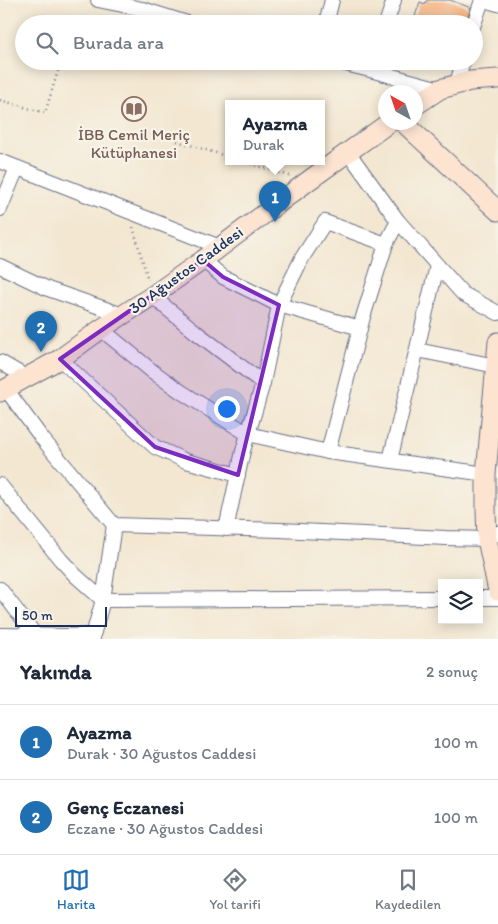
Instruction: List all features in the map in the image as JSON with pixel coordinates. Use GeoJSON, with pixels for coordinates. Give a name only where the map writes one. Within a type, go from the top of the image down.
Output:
{"type":"FeatureCollection","features":[{"type":"Feature","properties":{"kind":"main road"},"geometry":{"type":"LineString","coordinates":[[423,101],[448,86],[484,79],[498,79]]}},
{"type":"Feature","properties":{"kind":"main road","name":"30 Ağustos Caddesi"},"geometry":{"type":"LineString","coordinates":[[3,390],[60,359],[101,329],[152,296],[379,130]]}},
{"type":"Feature","properties":{"kind":"main road"},"geometry":{"type":"LineString","coordinates":[[412,130],[498,210]]}},
{"type":"Feature","properties":{"kind":"main road"},"geometry":{"type":"LineString","coordinates":[[497,352],[486,474],[498,591]]}},
{"type":"Feature","properties":{"kind":"street"},"geometry":{"type":"LineString","coordinates":[[98,0],[143,5],[168,15]]}},
{"type":"Feature","properties":{"kind":"street"},"geometry":{"type":"LineString","coordinates":[[328,15],[332,0]]}},
{"type":"Feature","properties":{"kind":"street"},"geometry":{"type":"LineString","coordinates":[[389,15],[394,0]]}},
{"type":"Feature","properties":{"kind":"street"},"geometry":{"type":"LineString","coordinates":[[477,15],[483,0],[498,4]]}},
{"type":"Feature","properties":{"kind":"street"},"geometry":{"type":"LineString","coordinates":[[387,70],[448,86],[458,70]]}},
{"type":"Feature","properties":{"kind":"street"},"geometry":{"type":"LineString","coordinates":[[348,152],[398,221],[463,294],[498,313]]}},
{"type":"Feature","properties":{"kind":"street"},"geometry":{"type":"LineString","coordinates":[[0,161],[220,247]]}},
{"type":"Feature","properties":{"kind":"street"},"geometry":{"type":"LineString","coordinates":[[0,209],[17,168]]}},
{"type":"Feature","properties":{"kind":"street"},"geometry":{"type":"LineString","coordinates":[[328,452],[360,328],[386,244],[398,221]]}},
{"type":"Feature","properties":{"kind":"street"},"geometry":{"type":"LineString","coordinates":[[226,529],[243,451],[263,382],[279,305],[302,258],[324,222],[386,244]]}},
{"type":"Feature","properties":{"kind":"street"},"geometry":{"type":"LineString","coordinates":[[203,260],[223,277],[279,305],[360,328]]}},
{"type":"Feature","properties":{"kind":"street"},"geometry":{"type":"LineString","coordinates":[[0,266],[48,289],[123,315]]}},
{"type":"Feature","properties":{"kind":"street"},"geometry":{"type":"LineString","coordinates":[[390,460],[437,266]]}},
{"type":"Feature","properties":{"kind":"street"},"geometry":{"type":"LineString","coordinates":[[152,296],[197,333],[263,382]]}},
{"type":"Feature","properties":{"kind":"street"},"geometry":{"type":"LineString","coordinates":[[101,329],[166,381],[248,434],[328,452],[486,474]]}},
{"type":"Feature","properties":{"kind":"street"},"geometry":{"type":"LineString","coordinates":[[417,350],[497,352]]}},
{"type":"Feature","properties":{"kind":"street"},"geometry":{"type":"LineString","coordinates":[[60,359],[155,447],[186,461],[238,475]]}},
{"type":"Feature","properties":{"kind":"street"},"geometry":{"type":"LineString","coordinates":[[0,362],[26,377]]}},
{"type":"Feature","properties":{"kind":"street"},"geometry":{"type":"LineString","coordinates":[[0,635],[93,637],[103,600],[114,525],[3,390]]}},
{"type":"Feature","properties":{"kind":"street"},"geometry":{"type":"LineString","coordinates":[[0,485],[61,560],[103,600],[438,598]]}},
{"type":"Feature","properties":{"kind":"street"},"geometry":{"type":"LineString","coordinates":[[114,525],[280,530],[419,537],[492,536]]}},
{"type":"Feature","properties":{"kind":"street"},"geometry":{"type":"LineString","coordinates":[[0,589],[36,636]]}},
{"type":"Feature","properties":{"kind":"street"},"geometry":{"type":"LineString","coordinates":[[483,598],[498,598]]}},
{"type":"Feature","properties":{"kind":"path"},"geometry":{"type":"LineString","coordinates":[[0,100],[45,113],[58,70]]}},
{"type":"Feature","properties":{"kind":"path"},"geometry":{"type":"LineString","coordinates":[[177,141],[225,156]]}},
{"type":"Feature","properties":{"kind":"path"},"geometry":{"type":"LineString","coordinates":[[254,165],[308,181]]}},
{"type":"Feature","properties":{"kind":"path"},"geometry":{"type":"LineString","coordinates":[[129,211],[152,296]]}},
{"type":"Feature","properties":{"kind":"highlighted area"},"geometry":{"type":"Polygon","coordinates":[[[203,260],[223,277],[279,305],[238,475],[155,447],[60,359],[203,260]]]}},
{"type":"Feature","properties":{"kind":"building"},"geometry":{"type":"Polygon","coordinates":[[[427,0],[450,0],[471,8],[468,15],[415,15],[420,2],[425,4],[427,0]]]}},
{"type":"Feature","properties":{"kind":"place","name":"İBB Cemil Meriç Kütüphanesi"},"geometry":{"type":"Point","coordinates":[134,109]}},
{"type":"Feature","properties":{"kind":"place","name":"Ayazma"},"geometry":{"type":"Point","coordinates":[275,222]}},
{"type":"Feature","properties":{"kind":"place","name":"Genç Eczanesi"},"geometry":{"type":"Point","coordinates":[41,352]}}]}
